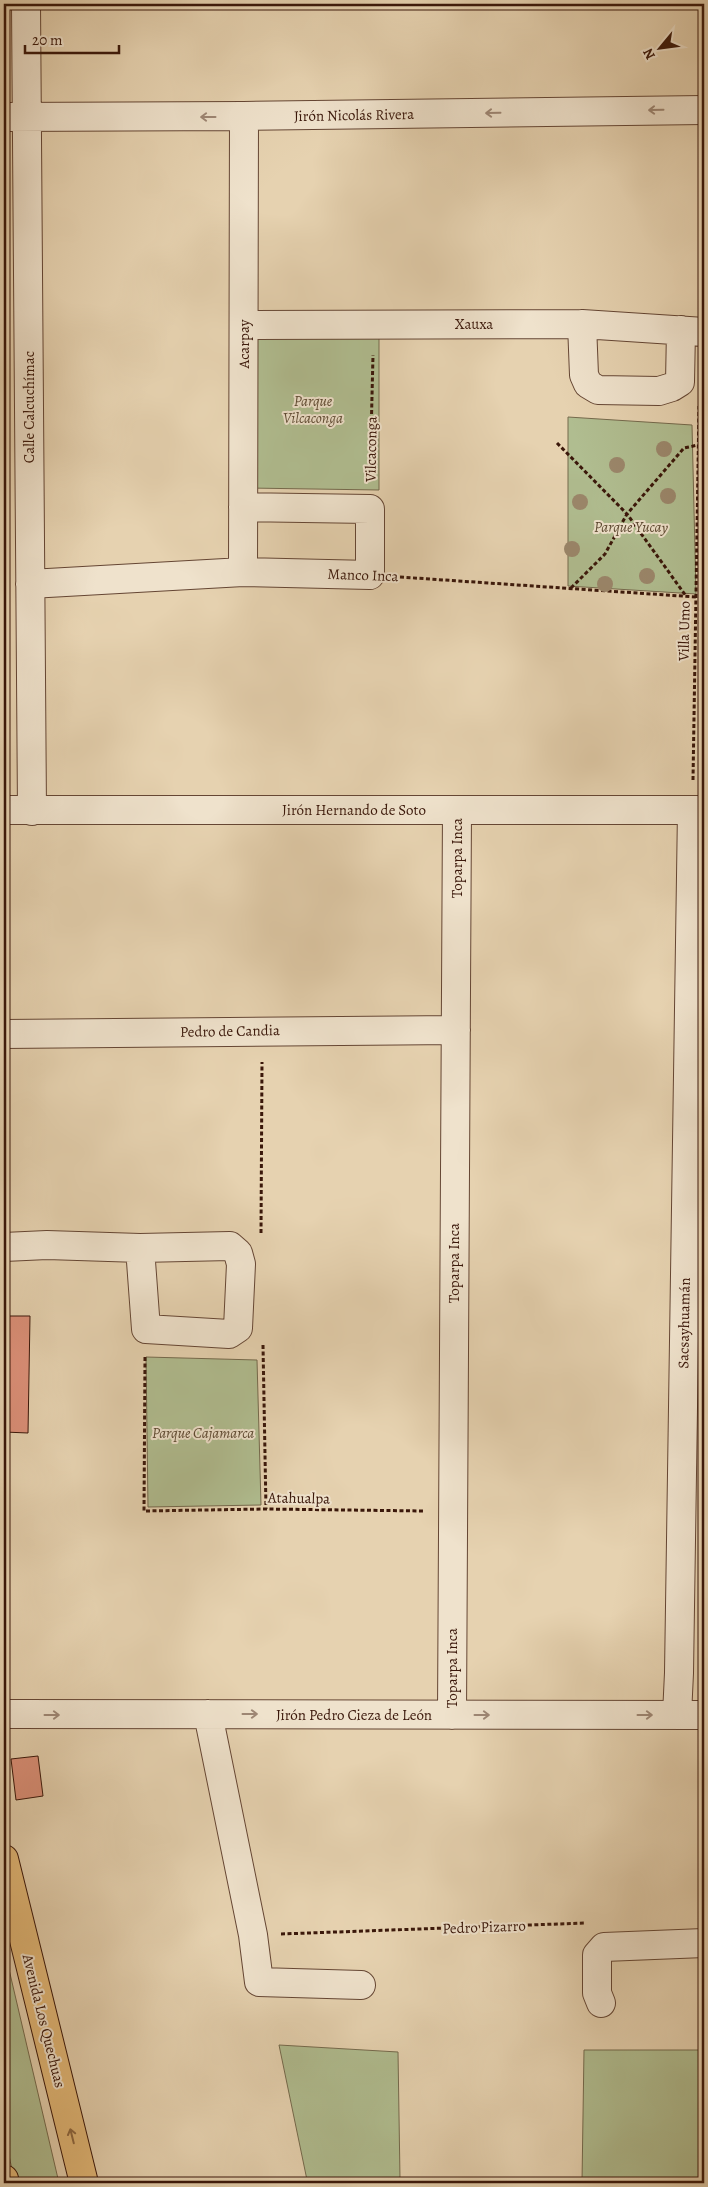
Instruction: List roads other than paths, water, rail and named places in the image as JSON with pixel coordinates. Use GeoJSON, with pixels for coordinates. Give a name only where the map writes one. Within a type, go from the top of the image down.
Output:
{"type":"FeatureCollection","features":[{"type":"Feature","properties":{"kind":"main road","name":"Avenida Los Quechuas"},"geometry":{"type":"LineString","coordinates":[[4,1860],[83,2181]]}},
{"type":"Feature","properties":{"kind":"main road"},"geometry":{"type":"LineString","coordinates":[[4,2179],[5,2183]]}},
{"type":"Feature","properties":{"kind":"street","name":"Calle Calcuchímac"},"geometry":{"type":"LineString","coordinates":[[26,4],[15,117],[30,584],[32,811]]}},
{"type":"Feature","properties":{"kind":"street","name":"Jirón Nicolás Rivera"},"geometry":{"type":"LineString","coordinates":[[15,117],[704,110]]}},
{"type":"Feature","properties":{"kind":"street","name":"Acarpay"},"geometry":{"type":"LineString","coordinates":[[243,572],[244,116]]}},
{"type":"Feature","properties":{"kind":"street","name":"Xauxa"},"geometry":{"type":"LineString","coordinates":[[244,325],[374,323],[582,324],[692,331]]}},
{"type":"Feature","properties":{"kind":"street"},"geometry":{"type":"LineString","coordinates":[[582,324],[584,375],[588,384],[598,390],[659,391],[680,382],[692,331]]}},
{"type":"Feature","properties":{"kind":"street","name":"Manco Inca"},"geometry":{"type":"LineString","coordinates":[[30,584],[243,572],[370,575],[370,509],[243,507]]}},
{"type":"Feature","properties":{"kind":"street","name":"Jirón Hernando de Soto"},"geometry":{"type":"LineString","coordinates":[[4,810],[698,810]]}},
{"type":"Feature","properties":{"kind":"street","name":"Toparpa Inca"},"geometry":{"type":"LineString","coordinates":[[452,1715],[457,810]]}},
{"type":"Feature","properties":{"kind":"street","name":"Sacsayhuamán"},"geometry":{"type":"LineString","coordinates":[[676,1715],[679,1673],[698,810]]}},
{"type":"Feature","properties":{"kind":"street","name":"Pedro de Candia"},"geometry":{"type":"LineString","coordinates":[[4,1034],[456,1030]]}},
{"type":"Feature","properties":{"kind":"street"},"geometry":{"type":"LineString","coordinates":[[4,1247],[47,1245],[140,1248],[230,1246],[238,1253],[241,1264],[238,1328],[229,1334],[146,1329],[140,1248]]}},
{"type":"Feature","properties":{"kind":"street","name":"Jirón Pedro Cieza de León"},"geometry":{"type":"LineString","coordinates":[[4,1714],[704,1715]]}},
{"type":"Feature","properties":{"kind":"street"},"geometry":{"type":"LineString","coordinates":[[208,1714],[253,1934],[259,1982],[361,1985]]}},
{"type":"Feature","properties":{"kind":"street"},"geometry":{"type":"LineString","coordinates":[[601,2003],[596,1994],[597,1955],[604,1947],[704,1943]]}},
{"type":"Feature","properties":{"kind":"park label","name":"Parque Vilcaconga"},"geometry":{"type":"Point","coordinates":[313,410]}},
{"type":"Feature","properties":{"kind":"park label","name":"Parque Yucay"},"geometry":{"type":"Point","coordinates":[631,527]}},
{"type":"Feature","properties":{"kind":"park label","name":"Parque Cajamarca"},"geometry":{"type":"Point","coordinates":[203,1433]}}]}
